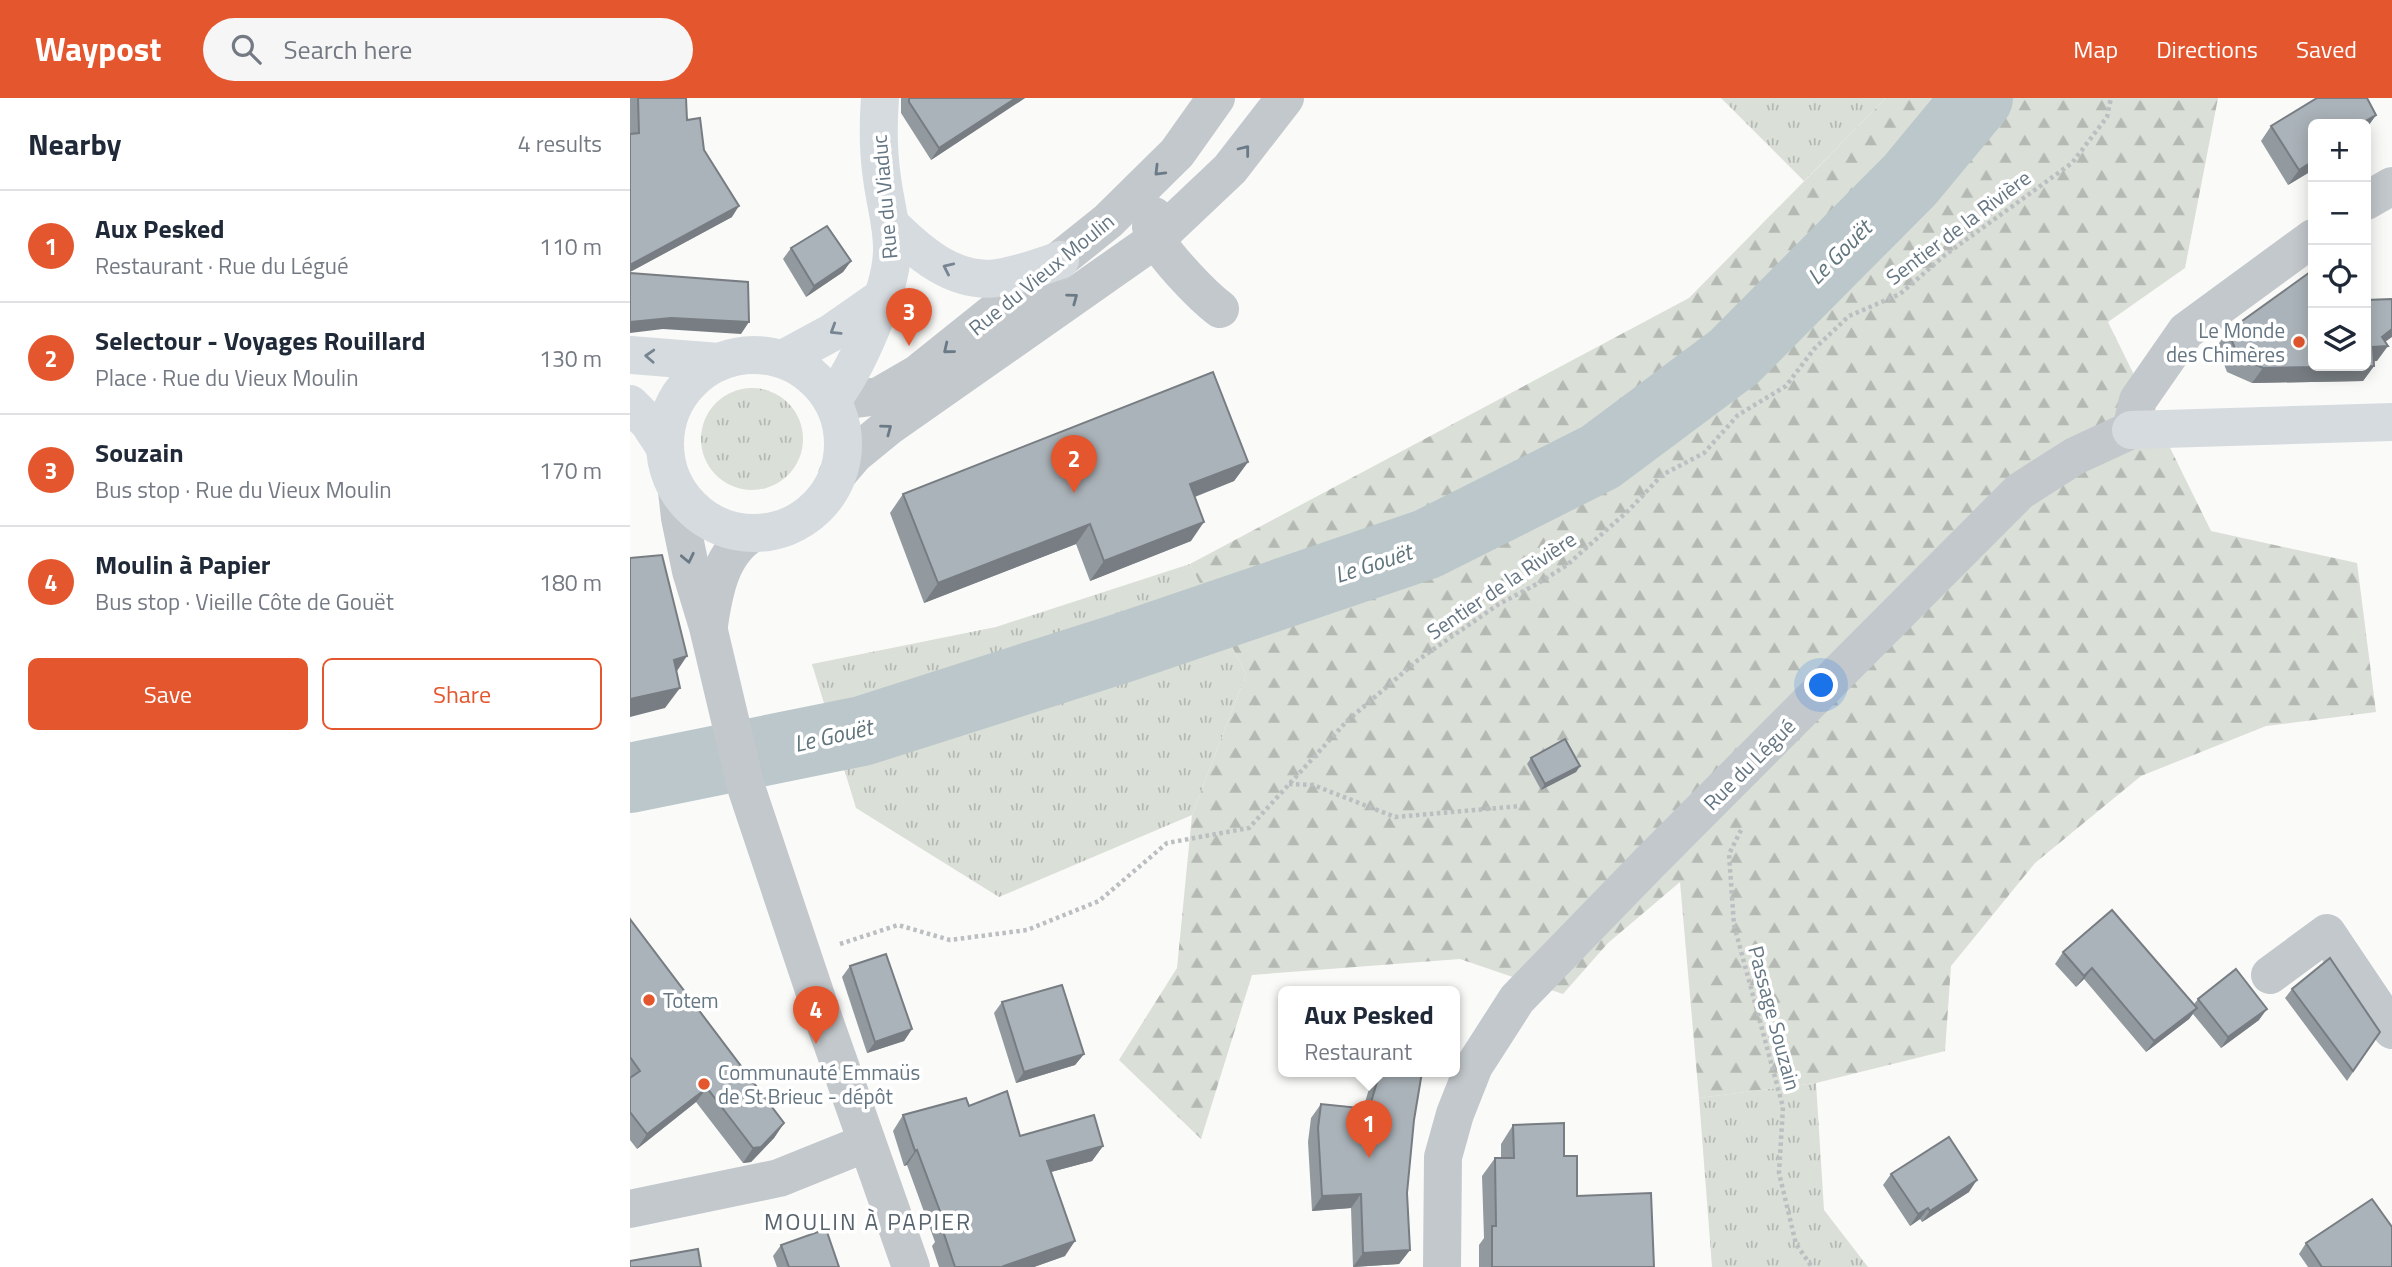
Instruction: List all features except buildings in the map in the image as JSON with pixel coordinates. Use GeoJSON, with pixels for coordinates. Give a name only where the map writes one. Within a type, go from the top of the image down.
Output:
{"type":"FeatureCollection","features":[{"type":"Feature","properties":{"kind":"main road","name":"Rue du Viaduc"},"geometry":{"type":"LineString","coordinates":[[832,401],[842,387],[873,324],[890,274],[890,224],[878,134],[880,98]]}},
{"type":"Feature","properties":{"kind":"main road"},"geometry":{"type":"LineString","coordinates":[[890,224],[936,263],[964,276],[995,279],[1060,260]]}},
{"type":"Feature","properties":{"kind":"main road"},"geometry":{"type":"LineString","coordinates":[[783,359],[831,333],[884,296]]}},
{"type":"Feature","properties":{"kind":"main road"},"geometry":{"type":"LineString","coordinates":[[630,355],[719,362]]}},
{"type":"Feature","properties":{"kind":"main road"},"geometry":{"type":"LineString","coordinates":[[761,355],[783,359],[803,369],[820,384],[832,401],[840,420],[843,438],[837,475],[827,494],[813,510],[795,522],[775,530],[753,533],[718,526],[702,517],[677,491],[666,462],[666,424],[679,395],[700,372],[719,362],[740,356],[761,355]]}},
{"type":"Feature","properties":{"kind":"main road"},"geometry":{"type":"LineString","coordinates":[[630,404],[649,423],[664,446]]}},
{"type":"Feature","properties":{"kind":"main road"},"geometry":{"type":"LineString","coordinates":[[2131,430],[2392,422]]}},
{"type":"Feature","properties":{"kind":"street","name":"Rue du Vieux Moulin"},"geometry":{"type":"LineString","coordinates":[[832,401],[878,396],[917,374],[1108,221],[1177,153],[1216,98]]}},
{"type":"Feature","properties":{"kind":"street"},"geometry":{"type":"LineString","coordinates":[[1220,310],[1199,293],[1156,239],[1151,227],[1155,211],[1192,174],[1206,153],[1228,98]]}},
{"type":"Feature","properties":{"kind":"street","name":"Rue du Vieux Moulin"},"geometry":{"type":"LineString","coordinates":[[837,475],[855,454],[888,427],[1156,239],[1230,169],[1286,98]]}},
{"type":"Feature","properties":{"kind":"street"},"geometry":{"type":"LineString","coordinates":[[2371,198],[2392,187]]}},
{"type":"Feature","properties":{"kind":"street"},"geometry":{"type":"LineString","coordinates":[[2131,430],[2138,400],[2186,331],[2308,242]]}},
{"type":"Feature","properties":{"kind":"street","name":"Rue du Légué"},"geometry":{"type":"LineString","coordinates":[[1442,1267],[1443,1157],[1455,1114],[1474,1066],[1517,999],[2020,491],[2075,456],[2131,430]]}},
{"type":"Feature","properties":{"kind":"street"},"geometry":{"type":"LineString","coordinates":[[677,491],[691,572],[708,627],[746,787],[866,1143],[911,1267]]}},
{"type":"Feature","properties":{"kind":"street"},"geometry":{"type":"LineString","coordinates":[[708,627],[714,590],[726,563],[740,541],[753,533]]}},
{"type":"Feature","properties":{"kind":"street"},"geometry":{"type":"LineString","coordinates":[[2270,975],[2327,933],[2392,1030]]}},
{"type":"Feature","properties":{"kind":"street"},"geometry":{"type":"LineString","coordinates":[[630,1209],[779,1178],[866,1143]]}},
{"type":"Feature","properties":{"kind":"path","name":"Sentier de la Rivière"},"geometry":{"type":"LineString","coordinates":[[803,956],[898,925],[950,940],[1027,930],[1100,901],[1167,843],[1249,828],[1347,721],[1418,660],[1499,604],[1567,565],[1629,510],[1662,475],[1704,453],[1738,415],[1786,386],[1814,349],[1849,316],[1900,294],[1945,255],[2073,163],[2107,117],[2110,98]]}},
{"type":"Feature","properties":{"kind":"path"},"geometry":{"type":"LineString","coordinates":[[1289,784],[1313,785],[1395,817],[1521,806]]}},
{"type":"Feature","properties":{"kind":"path","name":"Passage Souzain"},"geometry":{"type":"LineString","coordinates":[[1729,854],[1734,925],[1783,1107],[1779,1173],[1796,1244],[1812,1267]]}},
{"type":"Feature","properties":{"kind":"green space"},"geometry":{"type":"Polygon","coordinates":[[[1721,98],[1886,98],[1804,181],[1721,98]]]}},
{"type":"Feature","properties":{"kind":"green space"},"geometry":{"type":"Polygon","coordinates":[[[1886,98],[2218,98],[2185,268],[2108,322],[2211,531],[2357,563],[2376,712],[2266,726],[2141,776],[2035,863],[1951,966],[1945,1051],[1816,1083],[1699,1098],[1680,882],[1608,943],[1563,994],[1460,959],[1252,975],[1201,1139],[1119,1060],[1177,968],[1192,815],[1246,674],[1190,564],[1689,298],[1886,98]]]}},
{"type":"Feature","properties":{"kind":"green space"},"geometry":{"type":"Polygon","coordinates":[[[752,388],[771,392],[788,403],[799,420],[803,439],[799,458],[788,475],[771,486],[752,490],[733,486],[716,475],[705,458],[701,439],[705,420],[716,403],[733,392],[752,388]]]}},
{"type":"Feature","properties":{"kind":"green space"},"geometry":{"type":"Polygon","coordinates":[[[1190,564],[1246,674],[1192,815],[999,897],[856,808],[812,664],[996,627],[1190,564]]]}},
{"type":"Feature","properties":{"kind":"green space"},"geometry":{"type":"Polygon","coordinates":[[[1816,1083],[1824,1210],[1868,1267],[1712,1267],[1699,1098],[1816,1083]]]}},
{"type":"Feature","properties":{"kind":"waterway","name":"Le Gouët"},"geometry":{"type":"LineString","coordinates":[[630,778],[862,731],[1122,648],[1427,544],[1600,457],[1734,357],[1910,180],[1978,98]]}},
{"type":"Feature","properties":{"kind":"place","name":"Le Monde des Chimères"},"geometry":{"type":"Point","coordinates":[2299,342]}},
{"type":"Feature","properties":{"kind":"place","name":"Souzain"},"geometry":{"type":"Point","coordinates":[909,346]}},
{"type":"Feature","properties":{"kind":"place","name":"Selectour - Voyages Rouillard"},"geometry":{"type":"Point","coordinates":[1074,493]}},
{"type":"Feature","properties":{"kind":"place","name":"Totem"},"geometry":{"type":"Point","coordinates":[649,1000]}},
{"type":"Feature","properties":{"kind":"place","name":"Moulin à Papier"},"geometry":{"type":"Point","coordinates":[816,1044]}},
{"type":"Feature","properties":{"kind":"place","name":"Communauté Emmaüs de St Brieuc - dépôt"},"geometry":{"type":"Point","coordinates":[704,1084]}},
{"type":"Feature","properties":{"kind":"place","name":"Aux Pesked"},"geometry":{"type":"Point","coordinates":[1369,1158]}},
{"type":"Feature","properties":{"kind":"district","name":"MOULIN À PAPIER"},"geometry":{"type":"Point","coordinates":[868,1221]}}]}
